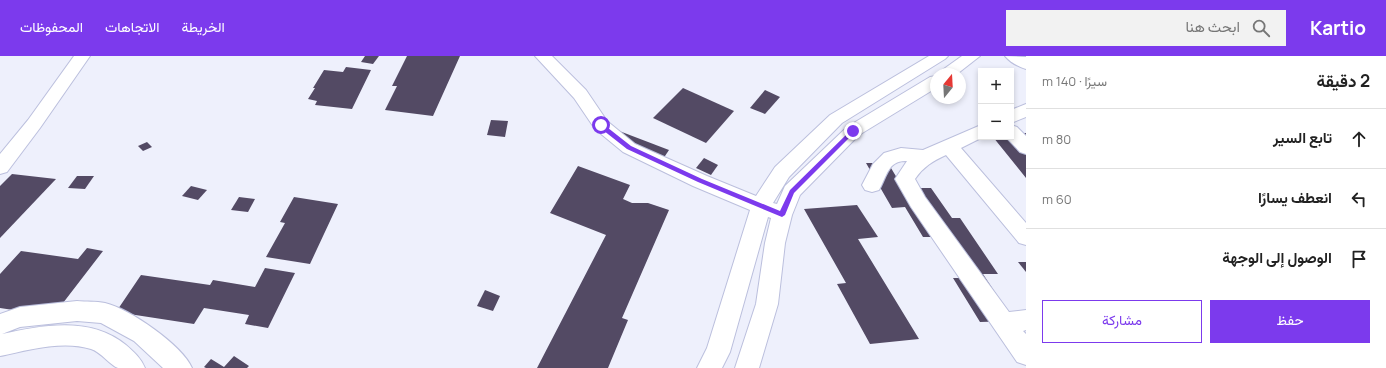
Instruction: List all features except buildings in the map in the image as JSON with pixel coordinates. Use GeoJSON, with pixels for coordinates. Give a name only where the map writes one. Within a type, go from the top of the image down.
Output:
{"type":"FeatureCollection","features":[{"type":"Feature","properties":{"kind":"street"},"geometry":{"type":"LineString","coordinates":[[0,167],[34,124],[82,56]]}},
{"type":"Feature","properties":{"kind":"street"},"geometry":{"type":"LineString","coordinates":[[543,56],[580,94],[601,125],[629,148],[700,181],[782,215]]}},
{"type":"Feature","properties":{"kind":"street"},"geometry":{"type":"LineString","coordinates":[[709,368],[718,352],[761,205],[782,172],[836,119],[940,56]]}},
{"type":"Feature","properties":{"kind":"street"},"geometry":{"type":"LineString","coordinates":[[956,68],[972,56]]}},
{"type":"Feature","properties":{"kind":"street"},"geometry":{"type":"LineString","coordinates":[[1013,56],[1026,64]]}},
{"type":"Feature","properties":{"kind":"street"},"geometry":{"type":"LineString","coordinates":[[747,368],[767,304],[775,243],[782,215],[792,191],[853,131],[930,85]]}},
{"type":"Feature","properties":{"kind":"street"},"geometry":{"type":"LineString","coordinates":[[1014,116],[1026,110]]}},
{"type":"Feature","properties":{"kind":"street"},"geometry":{"type":"LineString","coordinates":[[978,132],[925,157],[914,166],[905,179],[910,189],[1015,322],[1026,354]]}},
{"type":"Feature","properties":{"kind":"street"},"geometry":{"type":"LineString","coordinates":[[1014,134],[1026,148]]}},
{"type":"Feature","properties":{"kind":"street"},"geometry":{"type":"LineString","coordinates":[[949,146],[1026,237]]}},
{"type":"Feature","properties":{"kind":"street"},"geometry":{"type":"LineString","coordinates":[[872,185],[875,174],[892,156],[902,155],[925,157]]}},
{"type":"Feature","properties":{"kind":"street"},"geometry":{"type":"LineString","coordinates":[[0,324],[20,317],[77,312],[104,313],[142,333],[180,368]]}},
{"type":"Feature","properties":{"kind":"street"},"geometry":{"type":"LineString","coordinates":[[0,345],[57,335],[88,338],[100,341],[122,356],[133,368]]}},
{"type":"Feature","properties":{"kind":"route"},"geometry":{"type":"LineString","coordinates":[[601,125],[629,148],[700,181],[782,215],[792,191],[853,131]]}}]}
